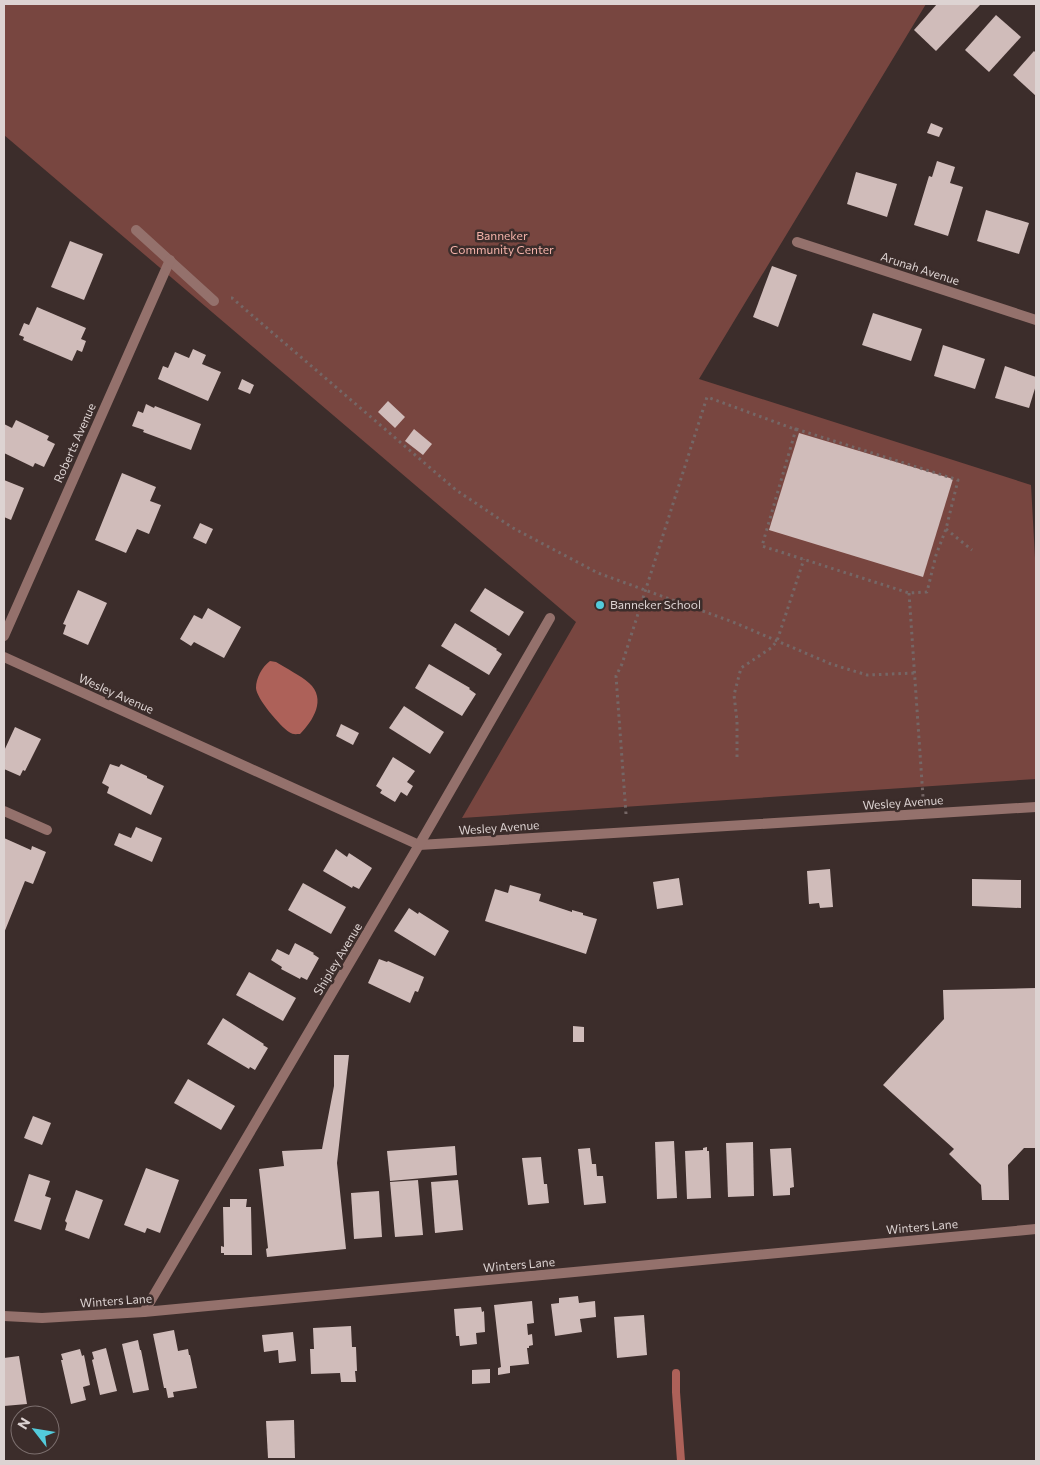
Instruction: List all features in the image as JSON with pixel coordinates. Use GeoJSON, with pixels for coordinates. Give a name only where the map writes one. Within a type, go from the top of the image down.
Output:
{"type":"FeatureCollection","features":[{"type":"Feature","properties":{"kind":"street"},"geometry":{"type":"LineString","coordinates":[[136,230],[214,301]]}},
{"type":"Feature","properties":{"kind":"street","name":"Arunah Avenue"},"geometry":{"type":"LineString","coordinates":[[797,242],[1036,320]]}},
{"type":"Feature","properties":{"kind":"street","name":"Roberts Avenue"},"geometry":{"type":"LineString","coordinates":[[4,636],[170,260]]}},
{"type":"Feature","properties":{"kind":"street","name":"Shipley Avenue"},"geometry":{"type":"LineString","coordinates":[[144,1312],[419,845],[550,618]]}},
{"type":"Feature","properties":{"kind":"street","name":"Wesley Avenue"},"geometry":{"type":"LineString","coordinates":[[4,657],[419,845],[1036,807]]}},
{"type":"Feature","properties":{"kind":"street"},"geometry":{"type":"LineString","coordinates":[[4,811],[47,830]]}},
{"type":"Feature","properties":{"kind":"street","name":"Winters Lane"},"geometry":{"type":"LineString","coordinates":[[4,1316],[42,1318],[144,1312],[1036,1229]]}},
{"type":"Feature","properties":{"kind":"path"},"geometry":{"type":"LineString","coordinates":[[214,301],[232,298],[456,490],[513,528],[598,573],[733,622],[831,664],[867,675],[915,673]]}},
{"type":"Feature","properties":{"kind":"path"},"geometry":{"type":"LineString","coordinates":[[627,832],[616,676],[622,664],[707,397],[799,430],[958,480],[946,530],[936,555],[927,592],[909,593],[762,546],[796,429],[799,430]]}},
{"type":"Feature","properties":{"kind":"path"},"geometry":{"type":"LineString","coordinates":[[946,530],[972,550]]}},
{"type":"Feature","properties":{"kind":"path"},"geometry":{"type":"LineString","coordinates":[[737,757],[737,721],[734,695],[741,668],[771,648],[777,641],[804,559]]}},
{"type":"Feature","properties":{"kind":"path"},"geometry":{"type":"LineString","coordinates":[[909,593],[924,814]]}},
{"type":"Feature","properties":{"kind":"green space","name":"Banneker Community Center"},"geometry":{"type":"Polygon","coordinates":[[[4,4],[926,4],[699,379],[1031,485],[1036,576],[1036,779],[462,818],[576,622],[4,135],[4,4]]]}},
{"type":"Feature","properties":{"kind":"shaded area"},"geometry":{"type":"Polygon","coordinates":[[[270,661],[276,662],[309,683],[317,696],[316,710],[300,734],[292,734],[285,729],[275,719],[257,693],[256,684],[258,677],[264,666],[270,661]]]}},
{"type":"Feature","properties":{"kind":"building"},"geometry":{"type":"Polygon","coordinates":[[[937,4],[981,4],[936,51],[914,30],[937,4]]]}},
{"type":"Feature","properties":{"kind":"building"},"geometry":{"type":"Polygon","coordinates":[[[996,15],[1021,37],[989,72],[965,50],[996,15]]]}},
{"type":"Feature","properties":{"kind":"building"},"geometry":{"type":"Polygon","coordinates":[[[1034,51],[1036,53],[1036,96],[1013,75],[1034,51]]]}},
{"type":"Feature","properties":{"kind":"building"},"geometry":{"type":"Polygon","coordinates":[[[931,123],[943,128],[939,137],[927,133],[931,123]]]}},
{"type":"Feature","properties":{"kind":"building"},"geometry":{"type":"Polygon","coordinates":[[[937,161],[955,167],[950,183],[963,187],[948,236],[914,225],[929,176],[932,177],[937,161]]]}},
{"type":"Feature","properties":{"kind":"building"},"geometry":{"type":"Polygon","coordinates":[[[856,172],[897,184],[887,217],[847,204],[856,172]]]}},
{"type":"Feature","properties":{"kind":"building"},"geometry":{"type":"Polygon","coordinates":[[[986,210],[1029,223],[1019,254],[977,241],[986,210]]]}},
{"type":"Feature","properties":{"kind":"building"},"geometry":{"type":"Polygon","coordinates":[[[70,241],[103,254],[84,300],[51,287],[70,241]]]}},
{"type":"Feature","properties":{"kind":"building"},"geometry":{"type":"Polygon","coordinates":[[[772,266],[797,275],[778,327],[753,317],[772,266]]]}},
{"type":"Feature","properties":{"kind":"building"},"geometry":{"type":"Polygon","coordinates":[[[37,307],[86,328],[81,339],[86,341],[82,352],[77,350],[72,361],[23,340],[24,337],[19,335],[24,323],[29,325],[37,307]]]}},
{"type":"Feature","properties":{"kind":"building"},"geometry":{"type":"Polygon","coordinates":[[[873,313],[922,329],[911,361],[862,345],[873,313]]]}},
{"type":"Feature","properties":{"kind":"building"},"geometry":{"type":"Polygon","coordinates":[[[943,345],[985,359],[975,389],[934,376],[943,345]]]}},
{"type":"Feature","properties":{"kind":"building"},"geometry":{"type":"Polygon","coordinates":[[[193,349],[206,355],[202,364],[221,372],[208,401],[158,379],[163,366],[168,368],[175,352],[189,358],[193,349]]]}},
{"type":"Feature","properties":{"kind":"building"},"geometry":{"type":"Polygon","coordinates":[[[1005,366],[1036,377],[1036,385],[1029,408],[995,398],[1005,366]]]}},
{"type":"Feature","properties":{"kind":"building"},"geometry":{"type":"Polygon","coordinates":[[[242,379],[254,385],[250,394],[238,389],[242,379]]]}},
{"type":"Feature","properties":{"kind":"building"},"geometry":{"type":"Polygon","coordinates":[[[388,401],[405,417],[395,428],[378,412],[388,401]]]}},
{"type":"Feature","properties":{"kind":"building"},"geometry":{"type":"Polygon","coordinates":[[[146,404],[201,424],[191,450],[132,426],[138,411],[143,413],[146,404]]]}},
{"type":"Feature","properties":{"kind":"building"},"geometry":{"type":"Polygon","coordinates":[[[16,420],[49,436],[47,440],[55,444],[44,467],[35,463],[33,467],[4,453],[4,424],[12,428],[16,420]]]}},
{"type":"Feature","properties":{"kind":"building"},"geometry":{"type":"Polygon","coordinates":[[[414,429],[432,444],[423,455],[405,441],[414,429]]]}},
{"type":"Feature","properties":{"kind":"building"},"geometry":{"type":"Polygon","coordinates":[[[799,433],[953,479],[923,577],[769,530],[799,433]]]}},
{"type":"Feature","properties":{"kind":"building"},"geometry":{"type":"Polygon","coordinates":[[[122,473],[156,487],[150,501],[161,505],[149,534],[137,529],[126,553],[95,540],[122,473]]]}},
{"type":"Feature","properties":{"kind":"building"},"geometry":{"type":"Polygon","coordinates":[[[4,480],[24,488],[11,520],[4,517],[4,480]]]}},
{"type":"Feature","properties":{"kind":"building"},"geometry":{"type":"Polygon","coordinates":[[[200,523],[213,529],[206,544],[193,538],[200,523]]]}},
{"type":"Feature","properties":{"kind":"building"},"geometry":{"type":"Polygon","coordinates":[[[485,588],[524,612],[509,636],[470,611],[485,588]]]}},
{"type":"Feature","properties":{"kind":"building"},"geometry":{"type":"Polygon","coordinates":[[[78,590],[107,603],[88,645],[63,634],[66,625],[63,624],[78,590]]]}},
{"type":"Feature","properties":{"kind":"building"},"geometry":{"type":"Polygon","coordinates":[[[208,608],[241,627],[224,658],[194,642],[191,646],[180,639],[194,615],[202,619],[208,608]]]}},
{"type":"Feature","properties":{"kind":"building"},"geometry":{"type":"Polygon","coordinates":[[[455,623],[502,654],[489,675],[441,646],[455,623]]]}},
{"type":"Feature","properties":{"kind":"building"},"geometry":{"type":"Polygon","coordinates":[[[429,664],[470,688],[476,694],[462,716],[415,688],[429,664]]]}},
{"type":"Feature","properties":{"kind":"building"},"geometry":{"type":"Polygon","coordinates":[[[404,706],[444,732],[430,754],[389,728],[404,706]]]}},
{"type":"Feature","properties":{"kind":"building"},"geometry":{"type":"Polygon","coordinates":[[[341,724],[359,733],[353,745],[336,736],[341,724]]]}},
{"type":"Feature","properties":{"kind":"building"},"geometry":{"type":"Polygon","coordinates":[[[15,727],[41,739],[25,771],[23,770],[20,776],[4,769],[4,751],[15,727]]]}},
{"type":"Feature","properties":{"kind":"building"},"geometry":{"type":"Polygon","coordinates":[[[393,757],[415,771],[407,782],[413,786],[407,796],[401,792],[395,802],[380,793],[382,790],[376,786],[393,757]]]}},
{"type":"Feature","properties":{"kind":"building"},"geometry":{"type":"Polygon","coordinates":[[[110,764],[119,767],[121,764],[164,786],[151,815],[107,793],[109,787],[102,783],[110,764]]]}},
{"type":"Feature","properties":{"kind":"building"},"geometry":{"type":"Polygon","coordinates":[[[136,827],[162,838],[152,862],[114,845],[119,833],[131,838],[136,827]]]}},
{"type":"Feature","properties":{"kind":"building"},"geometry":{"type":"Polygon","coordinates":[[[4,838],[31,850],[32,846],[46,852],[33,884],[25,881],[4,933],[4,838]]]}},
{"type":"Feature","properties":{"kind":"building"},"geometry":{"type":"Polygon","coordinates":[[[336,849],[347,857],[349,853],[372,868],[359,889],[353,886],[352,888],[323,871],[336,849]]]}},
{"type":"Feature","properties":{"kind":"building"},"geometry":{"type":"Polygon","coordinates":[[[830,869],[833,907],[820,908],[819,903],[809,904],[807,871],[830,869]]]}},
{"type":"Feature","properties":{"kind":"building"},"geometry":{"type":"Polygon","coordinates":[[[679,878],[683,905],[657,909],[653,882],[679,878]]]}},
{"type":"Feature","properties":{"kind":"building"},"geometry":{"type":"Polygon","coordinates":[[[972,879],[1021,880],[1021,908],[972,906],[972,879]]]}},
{"type":"Feature","properties":{"kind":"building"},"geometry":{"type":"Polygon","coordinates":[[[303,883],[346,907],[331,934],[288,910],[303,883]]]}},
{"type":"Feature","properties":{"kind":"building"},"geometry":{"type":"Polygon","coordinates":[[[510,885],[541,894],[539,901],[572,912],[572,910],[583,913],[583,915],[597,919],[586,954],[485,921],[495,889],[508,893],[510,885]]]}},
{"type":"Feature","properties":{"kind":"building"},"geometry":{"type":"Polygon","coordinates":[[[409,908],[418,914],[419,912],[449,931],[435,956],[394,931],[409,908]]]}},
{"type":"Feature","properties":{"kind":"building"},"geometry":{"type":"Polygon","coordinates":[[[295,943],[314,953],[319,958],[307,980],[301,977],[300,979],[281,969],[282,967],[271,960],[277,949],[289,955],[295,943]]]}},
{"type":"Feature","properties":{"kind":"building"},"geometry":{"type":"Polygon","coordinates":[[[379,959],[424,977],[418,992],[415,991],[410,1003],[368,983],[379,959]]]}},
{"type":"Feature","properties":{"kind":"building"},"geometry":{"type":"Polygon","coordinates":[[[249,972],[296,998],[283,1021],[236,995],[249,972]]]}},
{"type":"Feature","properties":{"kind":"building"},"geometry":{"type":"Polygon","coordinates":[[[1036,988],[1036,1148],[1024,1148],[1008,1165],[1009,1200],[982,1200],[981,1185],[949,1154],[954,1149],[883,1085],[944,1019],[943,990],[1036,988]]]}},
{"type":"Feature","properties":{"kind":"building"},"geometry":{"type":"Polygon","coordinates":[[[223,1018],[268,1048],[255,1070],[250,1067],[249,1069],[207,1044],[223,1018]]]}},
{"type":"Feature","properties":{"kind":"building"},"geometry":{"type":"Polygon","coordinates":[[[573,1026],[584,1027],[584,1042],[573,1042],[573,1026]]]}},
{"type":"Feature","properties":{"kind":"building"},"geometry":{"type":"Polygon","coordinates":[[[334,1055],[349,1055],[337,1163],[346,1249],[267,1257],[266,1249],[268,1248],[259,1169],[284,1166],[282,1151],[322,1149],[334,1086],[334,1055]]]}},
{"type":"Feature","properties":{"kind":"building"},"geometry":{"type":"Polygon","coordinates":[[[188,1079],[235,1106],[221,1130],[174,1103],[188,1079]]]}},
{"type":"Feature","properties":{"kind":"building"},"geometry":{"type":"Polygon","coordinates":[[[33,1116],[51,1123],[42,1145],[24,1138],[33,1116]]]}},
{"type":"Feature","properties":{"kind":"building"},"geometry":{"type":"Polygon","coordinates":[[[674,1141],[677,1198],[657,1199],[655,1142],[674,1141]]]}},
{"type":"Feature","properties":{"kind":"building"},"geometry":{"type":"Polygon","coordinates":[[[753,1142],[754,1196],[728,1197],[726,1143],[753,1142]]]}},
{"type":"Feature","properties":{"kind":"building"},"geometry":{"type":"Polygon","coordinates":[[[455,1146],[457,1175],[390,1181],[387,1151],[455,1146]]]}},
{"type":"Feature","properties":{"kind":"building"},"geometry":{"type":"Polygon","coordinates":[[[707,1147],[707,1151],[709,1151],[711,1198],[687,1199],[685,1151],[703,1150],[703,1148],[707,1147]]]}},
{"type":"Feature","properties":{"kind":"building"},"geometry":{"type":"Polygon","coordinates":[[[590,1148],[592,1164],[596,1164],[597,1176],[603,1176],[606,1203],[584,1205],[578,1149],[590,1148]]]}},
{"type":"Feature","properties":{"kind":"building"},"geometry":{"type":"Polygon","coordinates":[[[791,1148],[794,1187],[790,1188],[790,1195],[773,1196],[770,1149],[791,1148]]]}},
{"type":"Feature","properties":{"kind":"building"},"geometry":{"type":"Polygon","coordinates":[[[541,1157],[544,1184],[547,1184],[549,1203],[528,1205],[522,1158],[541,1157]]]}},
{"type":"Feature","properties":{"kind":"building"},"geometry":{"type":"Polygon","coordinates":[[[146,1168],[179,1180],[160,1233],[147,1228],[145,1233],[124,1225],[146,1168]]]}},
{"type":"Feature","properties":{"kind":"building"},"geometry":{"type":"Polygon","coordinates":[[[29,1174],[50,1181],[45,1196],[51,1198],[41,1230],[14,1221],[29,1174]]]}},
{"type":"Feature","properties":{"kind":"building"},"geometry":{"type":"Polygon","coordinates":[[[418,1180],[423,1235],[395,1237],[390,1182],[418,1180]]]}},
{"type":"Feature","properties":{"kind":"building"},"geometry":{"type":"Polygon","coordinates":[[[458,1180],[463,1230],[435,1233],[431,1182],[458,1180]]]}},
{"type":"Feature","properties":{"kind":"building"},"geometry":{"type":"Polygon","coordinates":[[[76,1190],[103,1200],[89,1239],[65,1230],[67,1223],[65,1221],[76,1190]]]}},
{"type":"Feature","properties":{"kind":"building"},"geometry":{"type":"Polygon","coordinates":[[[379,1191],[382,1237],[354,1239],[351,1193],[379,1191]]]}},
{"type":"Feature","properties":{"kind":"building"},"geometry":{"type":"Polygon","coordinates":[[[230,1199],[247,1199],[246,1207],[251,1207],[252,1255],[224,1255],[224,1253],[221,1253],[221,1246],[224,1247],[223,1207],[230,1207],[230,1199]]]}},
{"type":"Feature","properties":{"kind":"building"},"geometry":{"type":"Polygon","coordinates":[[[578,1296],[579,1303],[595,1301],[596,1317],[580,1319],[582,1332],[555,1336],[551,1304],[559,1303],[559,1298],[578,1296]]]}},
{"type":"Feature","properties":{"kind":"building"},"geometry":{"type":"Polygon","coordinates":[[[532,1301],[534,1323],[527,1324],[528,1335],[532,1334],[533,1345],[527,1348],[529,1364],[510,1366],[510,1373],[498,1375],[498,1368],[501,1367],[494,1305],[532,1301]]]}},
{"type":"Feature","properties":{"kind":"building"},"geometry":{"type":"Polygon","coordinates":[[[481,1307],[482,1312],[484,1311],[485,1332],[476,1333],[477,1344],[460,1346],[459,1336],[456,1336],[454,1309],[481,1307]]]}},
{"type":"Feature","properties":{"kind":"building"},"geometry":{"type":"Polygon","coordinates":[[[644,1315],[647,1355],[617,1358],[614,1317],[644,1315]]]}},
{"type":"Feature","properties":{"kind":"building"},"geometry":{"type":"Polygon","coordinates":[[[351,1326],[352,1347],[356,1347],[356,1382],[341,1382],[340,1373],[311,1374],[310,1349],[314,1349],[313,1328],[351,1326]]]}},
{"type":"Feature","properties":{"kind":"building"},"geometry":{"type":"Polygon","coordinates":[[[174,1330],[178,1351],[188,1349],[197,1388],[173,1392],[174,1397],[168,1398],[166,1388],[164,1388],[153,1334],[174,1330]]]}},
{"type":"Feature","properties":{"kind":"building"},"geometry":{"type":"Polygon","coordinates":[[[293,1332],[296,1361],[279,1363],[278,1350],[264,1352],[262,1335],[293,1332]]]}},
{"type":"Feature","properties":{"kind":"building"},"geometry":{"type":"Polygon","coordinates":[[[138,1340],[149,1390],[133,1393],[122,1344],[138,1340]]]}},
{"type":"Feature","properties":{"kind":"building"},"geometry":{"type":"Polygon","coordinates":[[[106,1348],[117,1391],[100,1395],[92,1352],[106,1348]]]}},
{"type":"Feature","properties":{"kind":"building"},"geometry":{"type":"Polygon","coordinates":[[[80,1349],[82,1356],[84,1355],[90,1385],[83,1387],[86,1400],[71,1404],[61,1354],[80,1349]]]}},
{"type":"Feature","properties":{"kind":"building"},"geometry":{"type":"Polygon","coordinates":[[[19,1356],[27,1404],[4,1406],[4,1358],[19,1356]]]}},
{"type":"Feature","properties":{"kind":"building"},"geometry":{"type":"Polygon","coordinates":[[[490,1369],[490,1383],[472,1384],[472,1370],[490,1369]]]}},
{"type":"Feature","properties":{"kind":"building"},"geometry":{"type":"Polygon","coordinates":[[[294,1420],[295,1458],[268,1458],[266,1421],[294,1420]]]}},
{"type":"Feature","properties":{"kind":"waterway"},"geometry":{"type":"LineString","coordinates":[[676,1373],[681,1461]]}},
{"type":"Feature","properties":{"kind":"place","name":"Banneker School"},"geometry":{"type":"Point","coordinates":[600,605]}}]}
